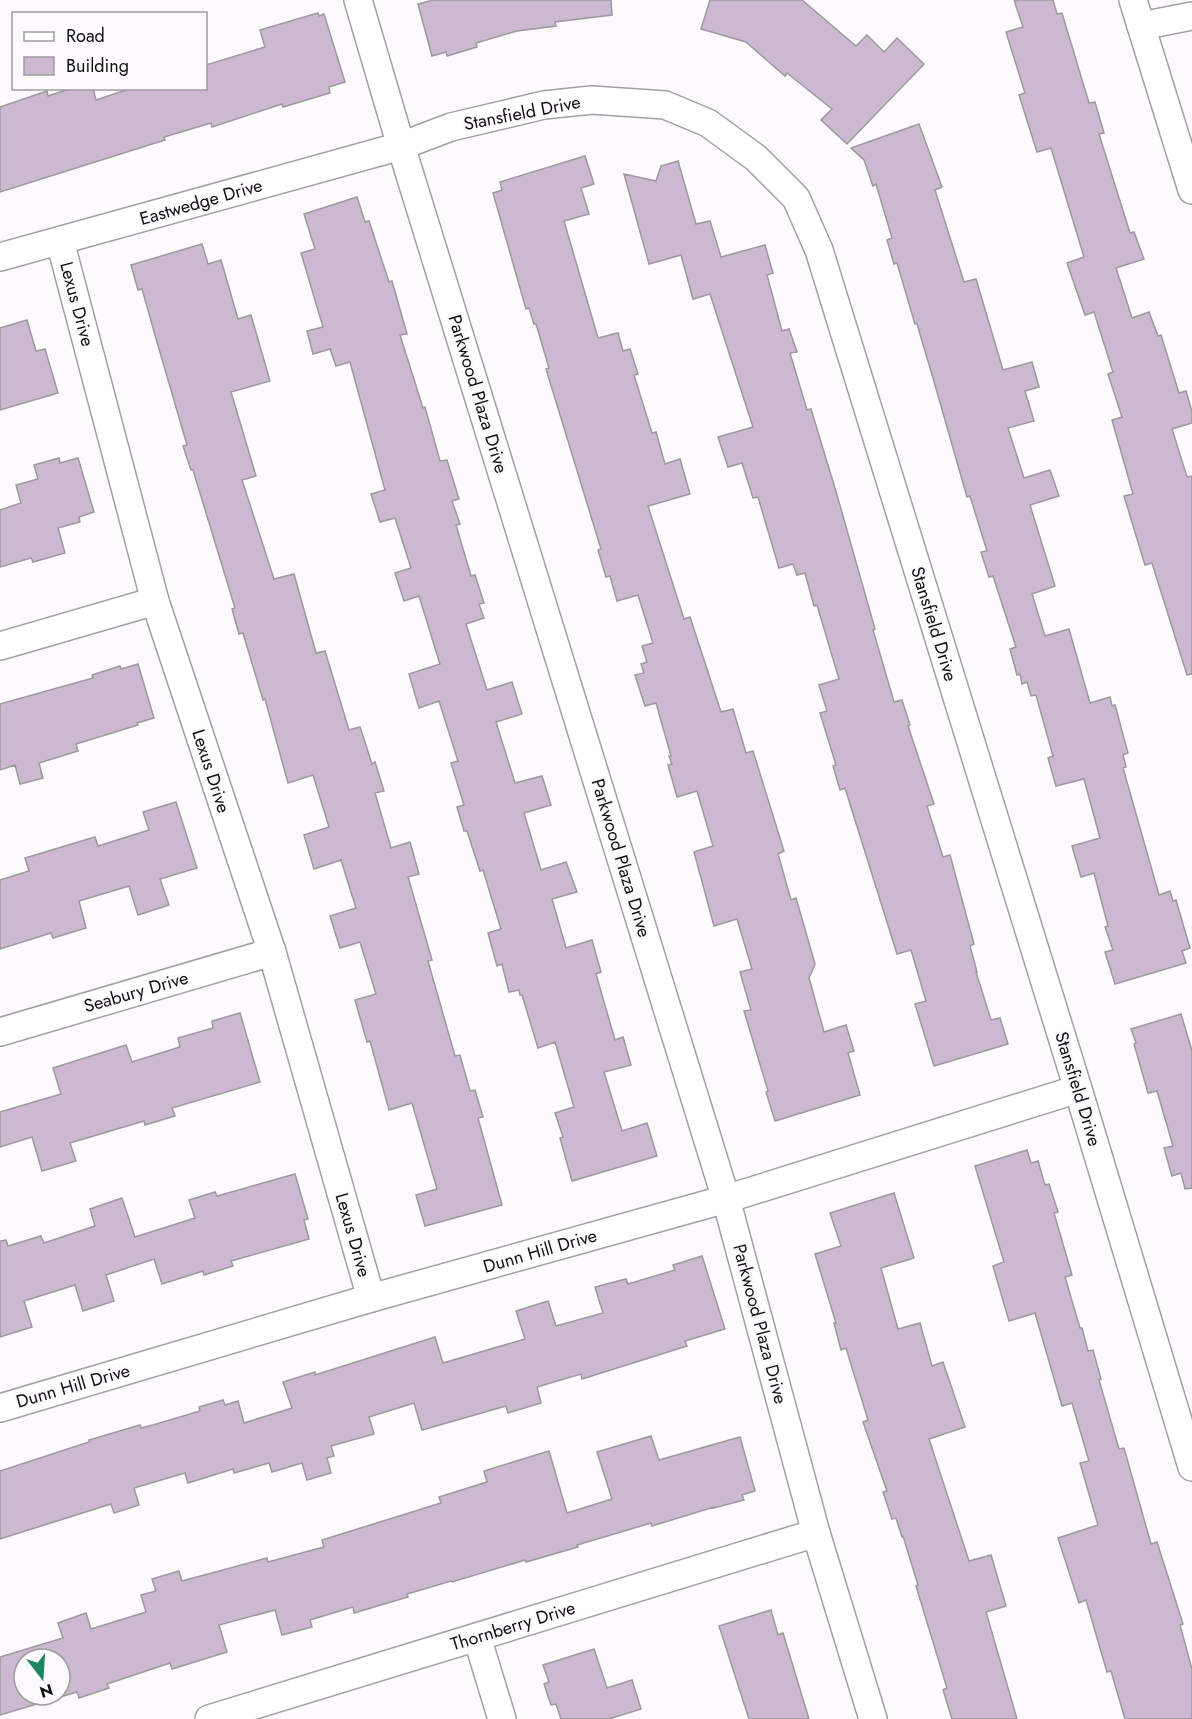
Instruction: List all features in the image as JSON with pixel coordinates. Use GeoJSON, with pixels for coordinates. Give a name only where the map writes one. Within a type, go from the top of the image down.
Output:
{"type":"FeatureCollection","features":[{"type":"Feature","properties":{"kind":"street","name":"Parkwood Plaza Drive"},"geometry":{"type":"LineString","coordinates":[[358,0],[726,1200],[816,1533],[873,1719]]}},
{"type":"Feature","properties":{"kind":"street"},"geometry":{"type":"LineString","coordinates":[[1133,0],[1192,190]]}},
{"type":"Feature","properties":{"kind":"street"},"geometry":{"type":"LineString","coordinates":[[1141,26],[1192,16]]}},
{"type":"Feature","properties":{"kind":"street","name":"Stansfield Drive"},"geometry":{"type":"LineString","coordinates":[[401,146],[451,127],[544,105],[592,100],[665,105],[708,123],[756,158],[796,198],[823,262],[1192,1467]]}},
{"type":"Feature","properties":{"kind":"street","name":"Eastwedge Drive"},"geometry":{"type":"LineString","coordinates":[[0,257],[401,146]]}},
{"type":"Feature","properties":{"kind":"street","name":"Lexus Drive"},"geometry":{"type":"LineString","coordinates":[[60,241],[155,601],[272,952],[371,1298]]}},
{"type":"Feature","properties":{"kind":"street"},"geometry":{"type":"LineString","coordinates":[[0,646],[155,601]]}},
{"type":"Feature","properties":{"kind":"street","name":"Seabury Drive"},"geometry":{"type":"LineString","coordinates":[[0,1032],[272,952]]}},
{"type":"Feature","properties":{"kind":"street","name":"Dunn Hill Drive"},"geometry":{"type":"LineString","coordinates":[[0,1408],[371,1298],[726,1200],[1078,1089]]}},
{"type":"Feature","properties":{"kind":"street","name":"Thornberry Drive"},"geometry":{"type":"LineString","coordinates":[[209,1719],[816,1533]]}},
{"type":"Feature","properties":{"kind":"street"},"geometry":{"type":"LineString","coordinates":[[477,1637],[502,1719]]}},
{"type":"Feature","properties":{"kind":"building"},"geometry":{"type":"Polygon","coordinates":[[[433,0],[611,0],[612,15],[555,22],[556,26],[517,31],[476,43],[477,47],[447,56],[446,52],[432,56],[418,4],[433,0]]]}},
{"type":"Feature","properties":{"kind":"building"},"geometry":{"type":"Polygon","coordinates":[[[710,0],[802,0],[856,46],[867,35],[884,52],[897,38],[924,64],[847,144],[821,120],[832,109],[787,73],[785,76],[746,42],[701,29],[710,0]]]}},
{"type":"Feature","properties":{"kind":"building"},"geometry":{"type":"Polygon","coordinates":[[[1014,0],[1053,0],[1057,14],[1062,13],[1089,103],[1095,102],[1104,133],[1099,134],[1130,233],[1134,232],[1144,259],[1116,268],[1132,318],[1149,312],[1158,336],[1161,335],[1179,393],[1186,391],[1192,412],[1192,423],[1172,429],[1187,477],[1192,476],[1192,674],[1187,675],[1152,563],[1145,565],[1124,496],[1133,494],[1112,420],[1122,417],[1108,374],[1113,372],[1094,312],[1085,315],[1067,263],[1084,257],[1051,148],[1037,152],[1019,95],[1025,93],[1006,32],[1023,27],[1014,0]]]}},
{"type":"Feature","properties":{"kind":"building"},"geometry":{"type":"Polygon","coordinates":[[[318,13],[319,16],[324,14],[345,82],[329,87],[330,93],[283,107],[282,104],[212,127],[211,123],[164,137],[165,140],[0,192],[0,107],[47,91],[48,96],[66,90],[94,90],[96,100],[126,90],[207,90],[207,65],[265,47],[260,30],[318,13]]]}},
{"type":"Feature","properties":{"kind":"building"},"geometry":{"type":"Polygon","coordinates":[[[919,124],[942,187],[935,190],[964,282],[976,279],[1003,370],[1032,362],[1039,387],[1025,391],[1034,421],[1008,428],[1024,478],[1050,470],[1059,496],[1030,505],[1055,586],[1032,594],[1045,636],[1069,629],[1090,703],[1110,697],[1112,706],[1115,705],[1128,753],[1123,755],[1126,767],[1123,768],[1159,895],[1170,891],[1173,901],[1176,900],[1190,948],[1182,951],[1186,963],[1115,984],[1105,952],[1113,950],[1105,927],[1108,926],[1094,873],[1081,877],[1072,846],[1100,838],[1084,779],[1056,786],[1048,758],[1053,756],[1036,695],[1031,696],[1027,682],[1022,684],[1020,674],[1017,675],[1010,649],[1016,647],[993,576],[989,577],[981,552],[987,551],[970,496],[967,497],[917,324],[915,324],[897,263],[894,264],[887,240],[892,238],[876,184],[873,186],[864,160],[851,148],[919,124]]]}},
{"type":"Feature","properties":{"kind":"building"},"geometry":{"type":"Polygon","coordinates":[[[585,156],[594,184],[581,188],[589,214],[564,221],[598,338],[618,333],[623,351],[630,349],[638,374],[634,375],[652,433],[656,432],[665,464],[680,459],[690,494],[648,506],[684,619],[690,617],[721,712],[733,709],[746,753],[753,751],[784,851],[778,854],[791,900],[796,898],[815,964],[809,978],[824,1032],[846,1025],[854,1051],[848,1053],[860,1095],[775,1121],[744,1011],[751,1010],[740,972],[752,969],[737,919],[714,926],[694,852],[713,846],[697,791],[677,797],[668,765],[672,764],[669,756],[671,756],[656,703],[645,706],[635,675],[644,673],[641,664],[647,662],[642,646],[653,643],[638,595],[617,601],[610,576],[606,577],[598,550],[601,549],[546,369],[549,368],[536,324],[534,324],[529,308],[526,309],[493,193],[502,190],[500,182],[585,156]]]}},
{"type":"Feature","properties":{"kind":"building"},"geometry":{"type":"Polygon","coordinates":[[[678,161],[696,224],[710,221],[721,257],[765,245],[773,273],[767,275],[782,331],[789,329],[797,352],[790,353],[807,410],[811,409],[837,495],[894,702],[902,700],[910,725],[908,726],[934,804],[927,806],[943,857],[950,855],[974,944],[970,946],[976,972],[991,1020],[1000,1018],[1008,1044],[934,1066],[915,1004],[926,1001],[911,950],[897,954],[845,788],[840,790],[833,766],[836,765],[820,713],[827,711],[819,685],[839,679],[817,605],[814,606],[805,573],[797,575],[793,564],[779,568],[758,497],[753,498],[742,463],[728,467],[718,437],[753,427],[710,294],[693,299],[681,255],[649,264],[624,174],[656,181],[661,166],[678,161]]]}},
{"type":"Feature","properties":{"kind":"building"},"geometry":{"type":"Polygon","coordinates":[[[357,197],[365,222],[369,221],[389,282],[392,281],[407,334],[400,335],[423,408],[425,407],[440,461],[447,460],[459,499],[452,501],[460,524],[456,525],[471,576],[475,575],[484,603],[479,604],[484,618],[466,624],[487,690],[512,682],[522,714],[496,722],[515,783],[542,776],[551,805],[524,813],[541,870],[566,862],[577,892],[552,899],[566,948],[592,940],[601,972],[596,974],[615,1040],[623,1037],[631,1065],[604,1072],[622,1131],[647,1123],[657,1156],[572,1181],[560,1138],[563,1137],[555,1113],[574,1107],[555,1042],[538,1048],[522,995],[519,990],[509,992],[502,964],[497,966],[488,933],[501,929],[483,870],[480,871],[457,807],[464,805],[451,763],[458,761],[439,701],[419,708],[409,674],[440,664],[419,596],[404,601],[395,573],[411,568],[395,518],[380,522],[371,494],[385,490],[350,362],[336,366],[330,349],[313,354],[307,331],[323,327],[301,253],[315,249],[304,214],[357,197]]]}},
{"type":"Feature","properties":{"kind":"building"},"geometry":{"type":"Polygon","coordinates":[[[202,244],[208,264],[221,260],[238,319],[251,315],[270,381],[231,392],[256,476],[242,480],[274,579],[294,574],[316,653],[325,651],[349,730],[360,727],[372,764],[375,762],[384,791],[375,793],[391,848],[410,842],[419,874],[408,877],[432,960],[428,961],[455,1056],[460,1055],[470,1091],[475,1090],[483,1117],[478,1118],[502,1205],[425,1226],[416,1195],[437,1189],[412,1103],[389,1110],[370,1041],[367,1042],[355,1000],[376,994],[360,942],[340,948],[330,916],[356,908],[341,860],[314,869],[304,835],[329,827],[313,775],[288,783],[265,699],[263,700],[243,633],[239,634],[232,609],[235,608],[193,470],[191,470],[183,446],[187,445],[142,289],[138,290],[131,265],[202,244]]]}},
{"type":"Feature","properties":{"kind":"building"},"geometry":{"type":"Polygon","coordinates":[[[27,320],[36,351],[45,349],[58,393],[0,410],[0,328],[27,320]]]}},
{"type":"Feature","properties":{"kind":"building"},"geometry":{"type":"Polygon","coordinates":[[[59,458],[60,463],[78,458],[94,512],[79,517],[80,522],[58,528],[65,553],[33,562],[31,558],[0,567],[0,510],[21,503],[16,485],[38,479],[34,465],[59,458]]]}},
{"type":"Feature","properties":{"kind":"building"},"geometry":{"type":"Polygon","coordinates":[[[138,664],[154,718],[76,744],[78,751],[39,763],[43,778],[20,784],[15,765],[0,770],[0,704],[93,678],[92,675],[120,666],[121,669],[138,664]]]}},
{"type":"Feature","properties":{"kind":"building"},"geometry":{"type":"Polygon","coordinates":[[[176,802],[197,868],[160,879],[169,905],[138,915],[129,886],[79,901],[86,928],[53,938],[51,933],[0,949],[0,880],[29,871],[25,858],[95,837],[98,846],[149,830],[143,812],[176,802]]]}},
{"type":"Feature","properties":{"kind":"building"},"geometry":{"type":"Polygon","coordinates":[[[240,1013],[260,1082],[172,1108],[175,1116],[145,1125],[144,1121],[70,1143],[76,1161],[42,1171],[32,1137],[0,1147],[0,1112],[61,1094],[53,1068],[126,1045],[132,1062],[180,1047],[178,1038],[213,1028],[212,1021],[240,1013]]]}},
{"type":"Feature","properties":{"kind":"building"},"geometry":{"type":"Polygon","coordinates":[[[1181,1014],[1192,1051],[1192,1188],[1185,1189],[1181,1173],[1172,1176],[1164,1148],[1173,1146],[1157,1091],[1148,1093],[1131,1029],[1181,1014]]]}},
{"type":"Feature","properties":{"kind":"building"},"geometry":{"type":"Polygon","coordinates":[[[1027,1150],[1031,1163],[1038,1161],[1045,1185],[1049,1184],[1058,1212],[1054,1213],[1072,1275],[1065,1277],[1080,1328],[1082,1328],[1088,1351],[1093,1350],[1101,1379],[1099,1380],[1119,1449],[1124,1448],[1151,1544],[1157,1542],[1183,1624],[1180,1625],[1192,1669],[1192,1719],[1125,1719],[1111,1671],[1107,1672],[1086,1600],[1079,1603],[1058,1538],[1098,1525],[1080,1463],[1089,1461],[1072,1403],[1062,1406],[1035,1313],[1009,1321],[993,1266],[1004,1262],[975,1166],[1027,1150]]]}},
{"type":"Feature","properties":{"kind":"building"},"geometry":{"type":"Polygon","coordinates":[[[295,1174],[308,1219],[304,1220],[309,1239],[231,1261],[233,1266],[204,1275],[203,1271],[162,1284],[154,1259],[106,1275],[114,1301],[83,1311],[75,1285],[24,1301],[32,1327],[0,1337],[0,1241],[6,1240],[8,1246],[41,1236],[44,1243],[95,1226],[90,1209],[122,1198],[135,1237],[195,1218],[189,1200],[215,1192],[217,1196],[295,1174]]]}},
{"type":"Feature","properties":{"kind":"building"},"geometry":{"type":"Polygon","coordinates":[[[894,1193],[914,1258],[881,1268],[898,1329],[920,1323],[932,1366],[943,1362],[965,1427],[929,1439],[969,1561],[991,1555],[1006,1606],[986,1612],[1017,1719],[952,1719],[943,1690],[947,1688],[916,1586],[918,1585],[903,1536],[896,1518],[892,1519],[883,1492],[887,1491],[863,1422],[868,1420],[846,1348],[841,1350],[834,1323],[836,1323],[815,1254],[841,1246],[830,1213],[894,1193]]]}},
{"type":"Feature","properties":{"kind":"building"},"geometry":{"type":"Polygon","coordinates":[[[702,1256],[725,1329],[685,1341],[687,1346],[582,1379],[581,1374],[537,1387],[541,1403],[508,1413],[506,1406],[422,1430],[414,1403],[369,1417],[374,1434],[331,1446],[334,1456],[327,1458],[331,1473],[307,1480],[302,1463],[272,1472],[269,1463],[234,1473],[233,1469],[188,1483],[185,1473],[134,1488],[139,1505],[114,1513],[111,1504],[0,1539],[0,1471],[89,1442],[89,1440],[200,1411],[199,1407],[223,1400],[225,1405],[238,1401],[244,1423],[292,1408],[283,1382],[315,1372],[315,1375],[435,1337],[443,1363],[525,1339],[516,1311],[548,1301],[556,1326],[603,1313],[595,1287],[626,1279],[628,1284],[675,1270],[673,1265],[702,1256]]]}},
{"type":"Feature","properties":{"kind":"building"},"geometry":{"type":"Polygon","coordinates":[[[651,1436],[659,1460],[740,1437],[755,1491],[742,1495],[744,1500],[652,1526],[651,1523],[577,1545],[578,1547],[407,1594],[408,1597],[354,1613],[353,1607],[310,1620],[312,1627],[282,1635],[275,1610],[219,1625],[227,1652],[172,1669],[170,1663],[107,1684],[109,1688],[79,1698],[77,1692],[72,1693],[72,1647],[33,1647],[63,1638],[58,1623],[86,1613],[91,1629],[146,1612],[141,1595],[156,1591],[152,1579],[179,1571],[182,1581],[267,1558],[268,1562],[324,1547],[322,1540],[441,1503],[439,1497],[487,1482],[484,1471],[549,1451],[567,1513],[612,1499],[597,1452],[651,1436]]]}},
{"type":"Feature","properties":{"kind":"building"},"geometry":{"type":"Polygon","coordinates":[[[771,1610],[778,1635],[783,1633],[809,1719],[749,1719],[719,1626],[771,1610]]]}},
{"type":"Feature","properties":{"kind":"building"},"geometry":{"type":"Polygon","coordinates":[[[594,1649],[607,1688],[632,1680],[641,1709],[609,1719],[561,1719],[556,1704],[551,1705],[544,1684],[549,1682],[543,1665],[594,1649]]]}},
{"type":"Feature","properties":{"kind":"building"},"geometry":{"type":"Polygon","coordinates":[[[12,1653],[12,1707],[27,1707],[0,1715],[0,1657],[12,1653]]]}}]}
